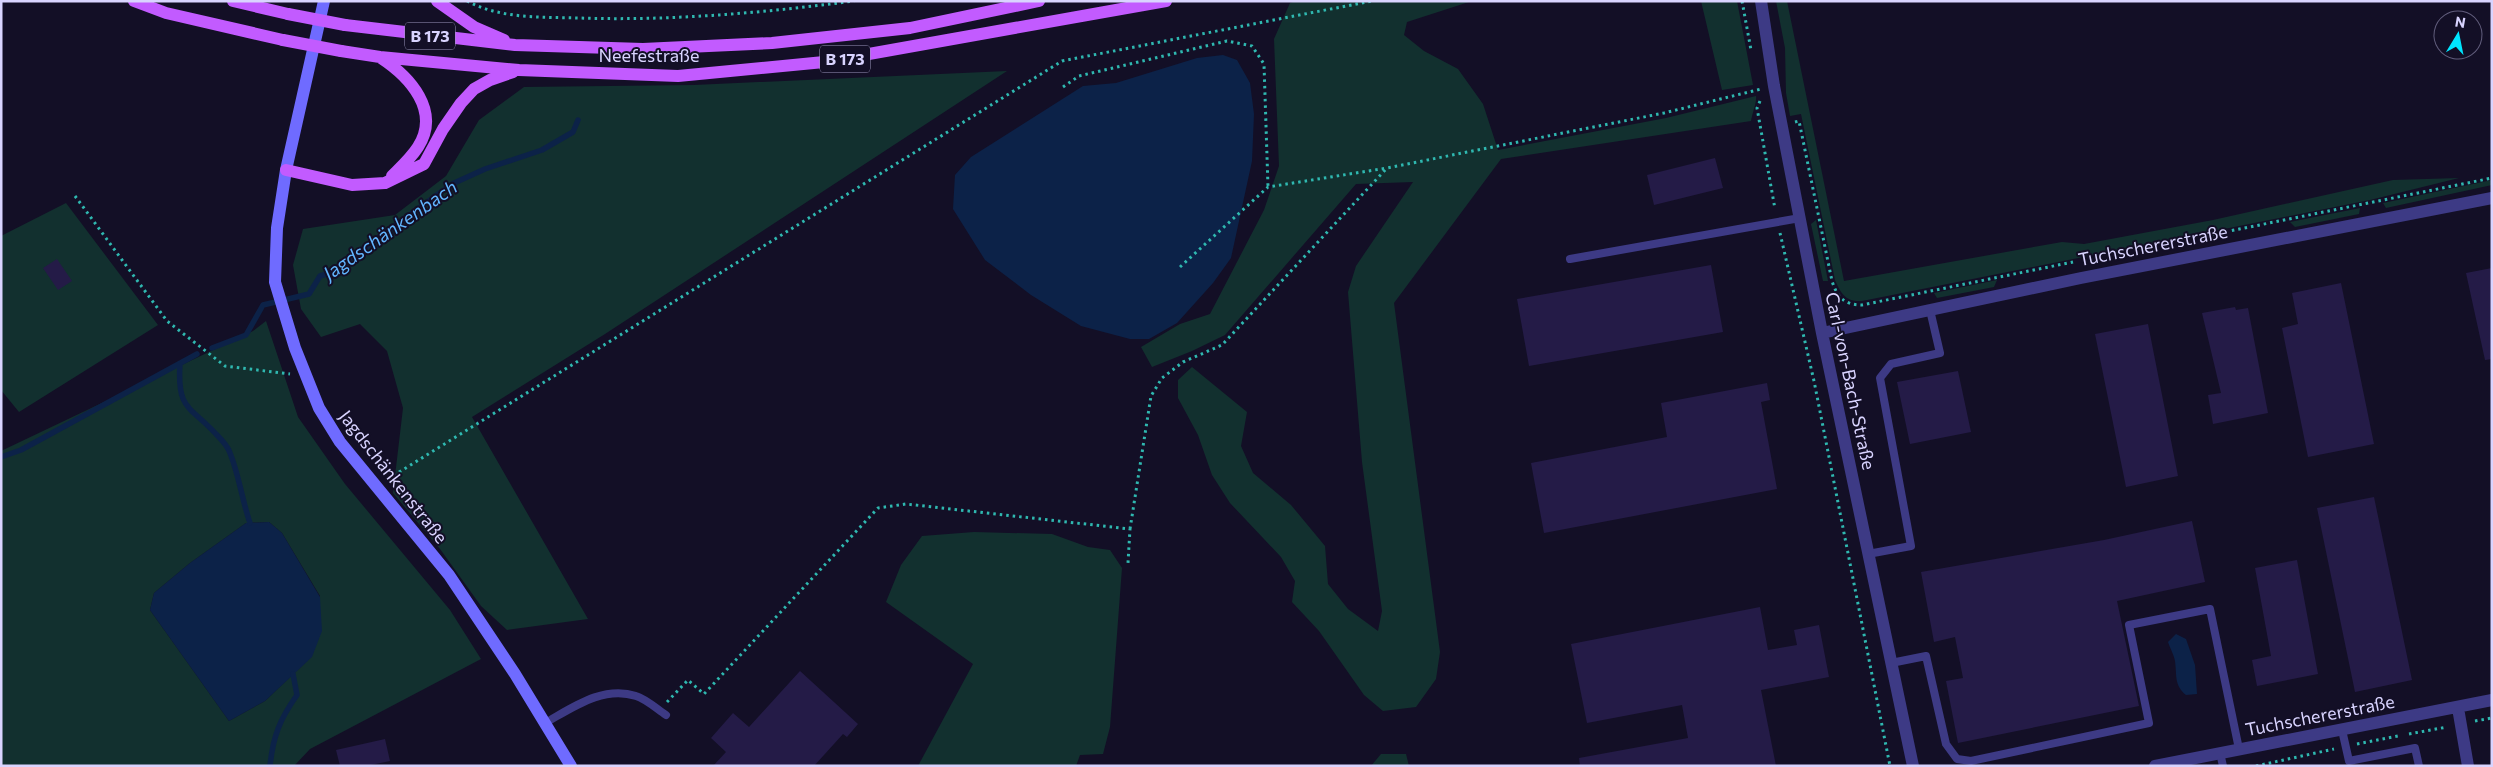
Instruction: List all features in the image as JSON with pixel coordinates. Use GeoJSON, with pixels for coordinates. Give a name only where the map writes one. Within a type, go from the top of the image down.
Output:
{"type":"FeatureCollection","features":[{"type":"Feature","properties":{"kind":"main road","name":"Neefestraße"},"geometry":{"type":"LineString","coordinates":[[134,1],[166,14],[283,40],[380,57],[519,70],[678,76],[824,62],[1166,1]]}},
{"type":"Feature","properties":{"kind":"main road","name":"Neefestraße"},"geometry":{"type":"LineString","coordinates":[[233,1],[345,25],[516,45],[643,49],[772,42],[910,28],[1039,1]]}},
{"type":"Feature","properties":{"kind":"main road","name":"Jagdschänkenstraße"},"geometry":{"type":"LineString","coordinates":[[324,1],[286,170],[277,228],[275,282],[288,323],[305,374],[319,408],[340,442],[449,575],[571,766]]}},
{"type":"Feature","properties":{"kind":"main road"},"geometry":{"type":"LineString","coordinates":[[437,1],[474,28],[516,45]]}},
{"type":"Feature","properties":{"kind":"main road"},"geometry":{"type":"LineString","coordinates":[[380,57],[402,72],[421,97],[425,133],[419,146],[385,183]]}},
{"type":"Feature","properties":{"kind":"main road"},"geometry":{"type":"LineString","coordinates":[[286,170],[352,185],[385,183],[424,164],[443,129],[461,103],[474,89],[490,80],[519,70]]}},
{"type":"Feature","properties":{"kind":"street","name":"Carl-von-Bach-Straße"},"geometry":{"type":"LineString","coordinates":[[1761,1],[1774,86],[1822,333],[1913,766]]}},
{"type":"Feature","properties":{"kind":"street","name":"Tuchschererstraße"},"geometry":{"type":"LineString","coordinates":[[1822,333],[2081,278],[2492,198]]}},
{"type":"Feature","properties":{"kind":"street","name":"Tuchschererstraße"},"geometry":{"type":"LineString","coordinates":[[2155,766],[2492,700]]}},
{"type":"Feature","properties":{"kind":"street"},"geometry":{"type":"LineString","coordinates":[[2458,708],[2468,766]]}},
{"type":"Feature","properties":{"kind":"lane"},"geometry":{"type":"LineString","coordinates":[[1570,259],[1800,218]]}},
{"type":"Feature","properties":{"kind":"lane"},"geometry":{"type":"LineString","coordinates":[[1868,554],[1910,546],[1880,378],[1891,364],[1940,353],[1930,310]]}},
{"type":"Feature","properties":{"kind":"lane"},"geometry":{"type":"LineString","coordinates":[[1891,663],[1926,656],[1946,744],[1957,759],[1971,762],[2148,723],[2129,625],[2210,609],[2239,749]]}},
{"type":"Feature","properties":{"kind":"lane"},"geometry":{"type":"LineString","coordinates":[[545,723],[597,696],[614,693],[637,696],[662,712]]}},
{"type":"Feature","properties":{"kind":"lane"},"geometry":{"type":"LineString","coordinates":[[2342,730],[2348,761],[2416,748],[2419,766]]}},
{"type":"Feature","properties":{"kind":"lane"},"geometry":{"type":"LineString","coordinates":[[2220,753],[2223,766]]}},
{"type":"Feature","properties":{"kind":"path"},"geometry":{"type":"LineString","coordinates":[[467,1],[481,9],[508,15],[632,19],[730,15],[854,1]]}},
{"type":"Feature","properties":{"kind":"path"},"geometry":{"type":"LineString","coordinates":[[375,487],[1062,61],[1372,1]]}},
{"type":"Feature","properties":{"kind":"path"},"geometry":{"type":"LineString","coordinates":[[1742,1],[1752,54]]}},
{"type":"Feature","properties":{"kind":"path"},"geometry":{"type":"LineString","coordinates":[[1063,87],[1079,76],[1227,40],[1252,46],[1264,64],[1268,187]]}},
{"type":"Feature","properties":{"kind":"path"},"geometry":{"type":"LineString","coordinates":[[1757,81],[1760,101],[1757,108],[1778,222],[1814,381],[1890,766]]}},
{"type":"Feature","properties":{"kind":"path"},"geometry":{"type":"LineString","coordinates":[[1180,267],[1268,187],[1387,168],[1664,113],[1774,86]]}},
{"type":"Feature","properties":{"kind":"path"},"geometry":{"type":"LineString","coordinates":[[1782,125],[1799,121],[1832,281],[1838,296],[1849,303],[1862,304],[2074,262]]}},
{"type":"Feature","properties":{"kind":"path"},"geometry":{"type":"LineString","coordinates":[[1128,563],[1130,529],[1151,396],[1162,378],[1183,362],[1222,345],[1387,168]]}},
{"type":"Feature","properties":{"kind":"path"},"geometry":{"type":"LineString","coordinates":[[2197,238],[2492,178]]}},
{"type":"Feature","properties":{"kind":"path"},"geometry":{"type":"LineString","coordinates":[[75,196],[167,321],[224,366],[280,374],[305,374]]}},
{"type":"Feature","properties":{"kind":"path"},"geometry":{"type":"LineString","coordinates":[[662,712],[688,680],[704,694],[878,508],[906,504],[1130,529]]}},
{"type":"Feature","properties":{"kind":"green space"},"geometry":{"type":"Polygon","coordinates":[[[1295,1],[1472,1],[1407,22],[1404,35],[1424,51],[1458,69],[1483,104],[1498,150],[1666,118],[1756,96],[1751,121],[1501,159],[1394,303],[1440,652],[1436,679],[1416,707],[1383,711],[1364,695],[1319,631],[1292,602],[1295,581],[1281,557],[1230,503],[1212,475],[1198,435],[1178,398],[1178,380],[1192,367],[1247,412],[1241,446],[1253,473],[1291,505],[1325,546],[1328,584],[1348,609],[1378,631],[1382,611],[1362,462],[1348,292],[1356,266],[1413,182],[1356,184],[1225,335],[1152,367],[1141,347],[1180,324],[1210,314],[1264,210],[1279,166],[1274,39],[1290,3],[1295,1]]]}},
{"type":"Feature","properties":{"kind":"green space"},"geometry":{"type":"Polygon","coordinates":[[[1701,1],[1737,1],[1753,85],[1722,90],[1701,1]]]}},
{"type":"Feature","properties":{"kind":"green space"},"geometry":{"type":"Polygon","coordinates":[[[1776,1],[1787,1],[1844,281],[2062,242],[2084,244],[2213,220],[2393,180],[2459,178],[2370,200],[1862,301],[1852,300],[1842,293],[1835,280],[1801,114],[1790,116],[1786,93],[1785,48],[1776,1]]]}},
{"type":"Feature","properties":{"kind":"green space"},"geometry":{"type":"Polygon","coordinates":[[[1007,71],[605,334],[472,417],[588,619],[507,630],[481,606],[440,549],[393,493],[403,408],[387,351],[360,324],[321,337],[301,309],[293,265],[303,229],[395,215],[446,176],[479,120],[524,87],[694,85],[1007,71]]]}},
{"type":"Feature","properties":{"kind":"green space"},"geometry":{"type":"Polygon","coordinates":[[[2492,180],[2492,185],[2386,208],[2383,203],[2492,180]]]}},
{"type":"Feature","properties":{"kind":"green space"},"geometry":{"type":"Polygon","coordinates":[[[66,203],[158,325],[19,412],[1,390],[1,236],[66,203]]]}},
{"type":"Feature","properties":{"kind":"green space"},"geometry":{"type":"Polygon","coordinates":[[[2360,208],[2359,214],[2295,227],[2290,222],[2360,208]]]}},
{"type":"Feature","properties":{"kind":"green space"},"geometry":{"type":"Polygon","coordinates":[[[1816,220],[1828,281],[1823,281],[1811,224],[1816,220]]]}},
{"type":"Feature","properties":{"kind":"green space"},"geometry":{"type":"Polygon","coordinates":[[[1997,280],[1994,287],[1937,298],[1934,293],[1997,280]]]}},
{"type":"Feature","properties":{"kind":"green space"},"geometry":{"type":"Polygon","coordinates":[[[266,321],[298,417],[345,484],[450,610],[481,659],[310,749],[294,766],[1,766],[1,451],[253,331],[266,321]],[[269,522],[246,523],[190,563],[154,593],[150,610],[229,721],[265,701],[311,657],[320,596],[282,533],[269,522]]]}},
{"type":"Feature","properties":{"kind":"green space"},"geometry":{"type":"Polygon","coordinates":[[[974,532],[1052,534],[1088,547],[1110,550],[1122,568],[1110,727],[1103,754],[1080,755],[1076,766],[918,766],[973,664],[886,602],[901,565],[922,536],[974,532]]]}},
{"type":"Feature","properties":{"kind":"green space"},"geometry":{"type":"Polygon","coordinates":[[[1381,754],[1406,754],[1409,766],[1371,766],[1381,754]]]}},
{"type":"Feature","properties":{"kind":"water"},"geometry":{"type":"Polygon","coordinates":[[[1223,55],[1237,60],[1250,83],[1254,114],[1252,161],[1231,258],[1213,283],[1177,323],[1149,339],[1130,339],[1081,326],[1031,295],[985,260],[953,209],[955,175],[971,157],[1083,86],[1116,83],[1197,58],[1223,55]]]}},
{"type":"Feature","properties":{"kind":"water"},"geometry":{"type":"Polygon","coordinates":[[[269,522],[282,533],[320,597],[322,631],[312,657],[265,701],[229,721],[150,610],[154,593],[190,563],[246,523],[269,522]]]}},
{"type":"Feature","properties":{"kind":"water"},"geometry":{"type":"Polygon","coordinates":[[[2176,634],[2186,639],[2195,665],[2197,694],[2186,695],[2178,684],[2174,659],[2168,642],[2176,634]]]}},
{"type":"Feature","properties":{"kind":"building"},"geometry":{"type":"Polygon","coordinates":[[[1715,158],[1723,188],[1654,205],[1647,175],[1715,158]]]}},
{"type":"Feature","properties":{"kind":"building"},"geometry":{"type":"Polygon","coordinates":[[[57,259],[72,281],[58,290],[43,268],[57,259]]]}},
{"type":"Feature","properties":{"kind":"building"},"geometry":{"type":"Polygon","coordinates":[[[1711,265],[1723,332],[1529,366],[1517,299],[1711,265]]]}},
{"type":"Feature","properties":{"kind":"building"},"geometry":{"type":"Polygon","coordinates":[[[2492,268],[2492,359],[2485,360],[2466,273],[2492,268]]]}},
{"type":"Feature","properties":{"kind":"building"},"geometry":{"type":"Polygon","coordinates":[[[2341,283],[2374,444],[2308,457],[2282,328],[2298,324],[2292,293],[2341,283]]]}},
{"type":"Feature","properties":{"kind":"building"},"geometry":{"type":"Polygon","coordinates":[[[2235,307],[2236,310],[2248,308],[2268,413],[2213,424],[2208,395],[2221,393],[2202,313],[2235,307]]]}},
{"type":"Feature","properties":{"kind":"building"},"geometry":{"type":"Polygon","coordinates":[[[2148,324],[2178,476],[2126,487],[2095,334],[2148,324]]]}},
{"type":"Feature","properties":{"kind":"building"},"geometry":{"type":"Polygon","coordinates":[[[1958,371],[1971,432],[1910,444],[1897,382],[1958,371]]]}},
{"type":"Feature","properties":{"kind":"building"},"geometry":{"type":"Polygon","coordinates":[[[1767,383],[1770,400],[1761,402],[1777,489],[1544,533],[1531,463],[1667,437],[1661,403],[1767,383]]]}},
{"type":"Feature","properties":{"kind":"building"},"geometry":{"type":"Polygon","coordinates":[[[2374,497],[2412,680],[2355,692],[2317,508],[2374,497]]]}},
{"type":"Feature","properties":{"kind":"building"},"geometry":{"type":"Polygon","coordinates":[[[2192,521],[2205,582],[2117,601],[2139,706],[1958,743],[1946,681],[1963,678],[1955,637],[1934,642],[1921,572],[2104,540],[2192,521]]]}},
{"type":"Feature","properties":{"kind":"building"},"geometry":{"type":"Polygon","coordinates":[[[2297,560],[2318,674],[2257,686],[2252,660],[2271,656],[2255,568],[2297,560]]]}},
{"type":"Feature","properties":{"kind":"building"},"geometry":{"type":"Polygon","coordinates":[[[1760,607],[1768,650],[1797,645],[1794,630],[1819,625],[1829,677],[1761,690],[1776,766],[1580,766],[1579,758],[1688,738],[1682,705],[1587,723],[1571,644],[1760,607]]]}},
{"type":"Feature","properties":{"kind":"building"},"geometry":{"type":"Polygon","coordinates":[[[800,671],[858,724],[847,737],[843,734],[814,766],[713,766],[726,752],[711,738],[733,713],[749,727],[800,671]]]}},
{"type":"Feature","properties":{"kind":"building"},"geometry":{"type":"Polygon","coordinates":[[[385,739],[390,761],[366,766],[340,766],[336,750],[385,739]]]}},
{"type":"Feature","properties":{"kind":"waterway","name":"Jagdschänkenbach"},"geometry":{"type":"LineString","coordinates":[[212,348],[246,335],[263,305],[309,294],[320,276],[330,273],[452,184],[485,169],[542,150],[573,132],[578,120]]}},
{"type":"Feature","properties":{"kind":"waterway","name":"Jagdschänkenbach"},"geometry":{"type":"LineString","coordinates":[[1,457],[21,450],[197,354]]}},
{"type":"Feature","properties":{"kind":"waterway"},"geometry":{"type":"LineString","coordinates":[[180,363],[183,398],[192,411],[228,448],[250,523]]}},
{"type":"Feature","properties":{"kind":"waterway"},"geometry":{"type":"LineString","coordinates":[[270,766],[278,728],[297,695],[293,674]]}}]}
